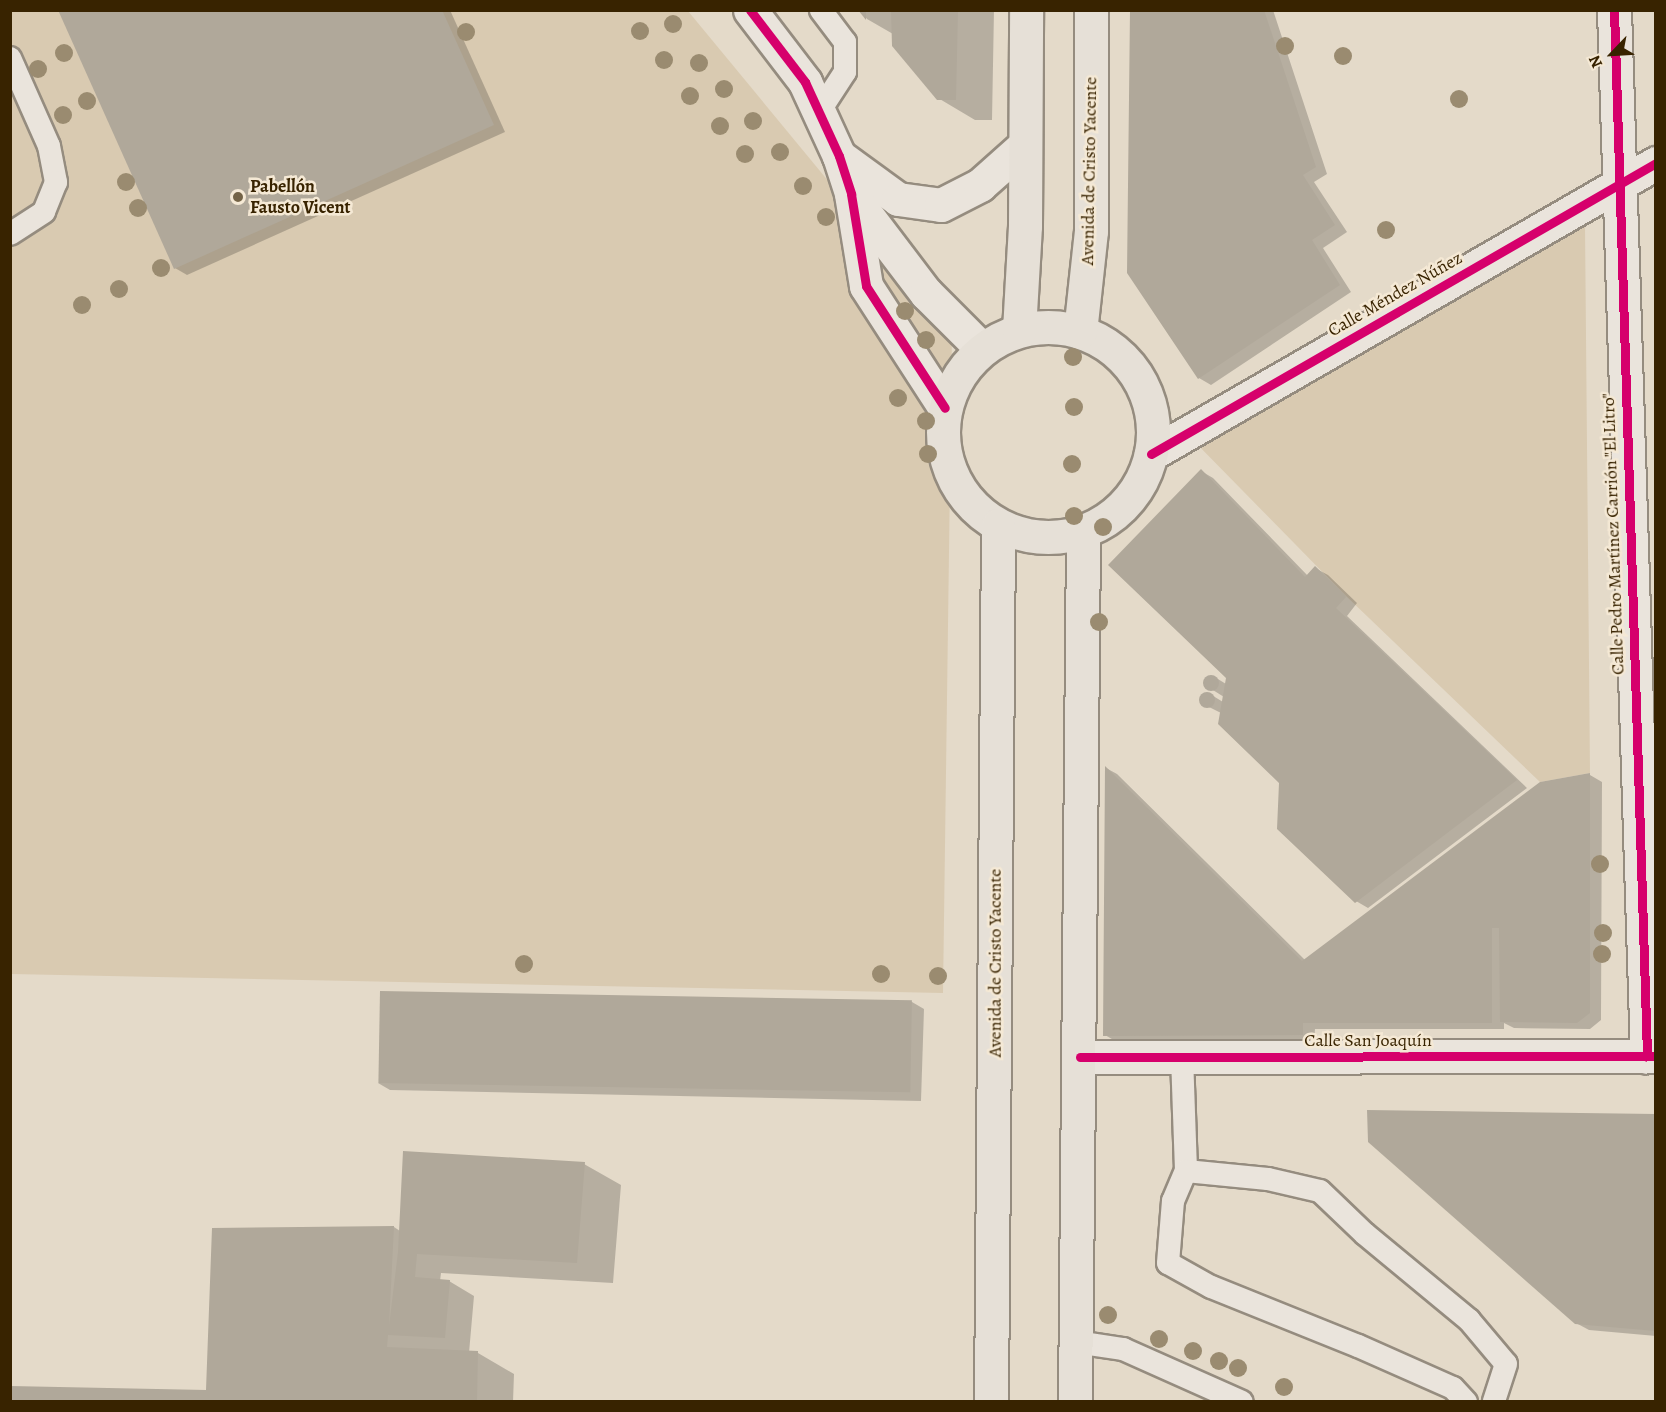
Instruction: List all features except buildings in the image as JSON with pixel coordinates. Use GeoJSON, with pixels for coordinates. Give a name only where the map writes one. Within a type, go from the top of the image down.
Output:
{"type":"FeatureCollection","features":[{"type":"Feature","properties":{"kind":"main road"},"geometry":{"type":"LineString","coordinates":[[1019,330],[1025,145],[1026,10]]}},
{"type":"Feature","properties":{"kind":"main road","name":"Avenida de Cristo Yacente"},"geometry":{"type":"LineString","coordinates":[[1080,332],[1091,231],[1091,10]]}},
{"type":"Feature","properties":{"kind":"main road"},"geometry":{"type":"LineString","coordinates":[[1044,327],[1080,332],[1098,339],[1123,359],[1145,391],[1153,425],[1151,454],[1132,496],[1115,514],[1083,532],[1037,538],[998,525],[975,509],[954,480],[943,444],[945,408],[959,375],[982,349],[1019,330],[1044,327]]}},
{"type":"Feature","properties":{"kind":"main road","name":"Avenida de Cristo Yacente"},"geometry":{"type":"LineString","coordinates":[[991,1401],[998,525]]}},
{"type":"Feature","properties":{"kind":"main road"},"geometry":{"type":"LineString","coordinates":[[1076,1401],[1083,532]]}},
{"type":"Feature","properties":{"kind":"street"},"geometry":{"type":"LineString","coordinates":[[750,10],[805,82],[839,156],[851,194],[866,286],[945,408]]}},
{"type":"Feature","properties":{"kind":"street","name":"Calle Pedro Martínez Carrión \"El Litro\""},"geometry":{"type":"LineString","coordinates":[[1614,10],[1651,1056]]}},
{"type":"Feature","properties":{"kind":"street"},"geometry":{"type":"LineString","coordinates":[[839,156],[898,199],[941,205],[980,185],[1025,145]]}},
{"type":"Feature","properties":{"kind":"street","name":"Calle Méndez Núñez"},"geometry":{"type":"LineString","coordinates":[[1151,454],[1656,163]]}},
{"type":"Feature","properties":{"kind":"street"},"geometry":{"type":"LineString","coordinates":[[851,194],[926,293],[982,349]]}},
{"type":"Feature","properties":{"kind":"street","name":"Calle San Joaquín"},"geometry":{"type":"LineString","coordinates":[[1080,1056],[1651,1056]]}},
{"type":"Feature","properties":{"kind":"lane"},"geometry":{"type":"LineString","coordinates":[[819,112],[845,72],[845,42],[820,10]]}},
{"type":"Feature","properties":{"kind":"lane"},"geometry":{"type":"LineString","coordinates":[[10,58],[49,146],[56,182],[44,212],[10,234]]}},
{"type":"Feature","properties":{"kind":"lane"},"geometry":{"type":"LineString","coordinates":[[1182,1056],[1186,1171],[1173,1201],[1168,1263],[1211,1287],[1358,1346],[1453,1388],[1466,1401]]}},
{"type":"Feature","properties":{"kind":"lane"},"geometry":{"type":"LineString","coordinates":[[1186,1171],[1268,1179],[1320,1191],[1365,1234],[1469,1320],[1506,1364],[1494,1401]]}},
{"type":"Feature","properties":{"kind":"lane"},"geometry":{"type":"LineString","coordinates":[[1076,1342],[1122,1349],[1242,1401]]}},
{"type":"Feature","properties":{"kind":"shaded area"},"geometry":{"type":"Polygon","coordinates":[[[11,11],[688,11],[952,331],[943,993],[11,974],[11,11]]]}},
{"type":"Feature","properties":{"kind":"shaded area"},"geometry":{"type":"Polygon","coordinates":[[[1585,226],[1590,773],[1540,782],[1345,595],[1190,437],[1432,312],[1585,226]]]}},
{"type":"Feature","properties":{"kind":"cycle path"},"geometry":{"type":"LineString","coordinates":[[750,10],[805,82],[839,156],[851,194],[866,286],[945,408]]}},
{"type":"Feature","properties":{"kind":"cycle path"},"geometry":{"type":"LineString","coordinates":[[1614,10],[1647,1056]]}},
{"type":"Feature","properties":{"kind":"cycle path"},"geometry":{"type":"LineString","coordinates":[[1151,454],[1656,163]]}},
{"type":"Feature","properties":{"kind":"cycle path"},"geometry":{"type":"LineString","coordinates":[[1080,1057],[1656,1056]]}},
{"type":"Feature","properties":{"kind":"place","name":"Pabellón Fausto Vicent"},"geometry":{"type":"Point","coordinates":[238,197]}}]}
